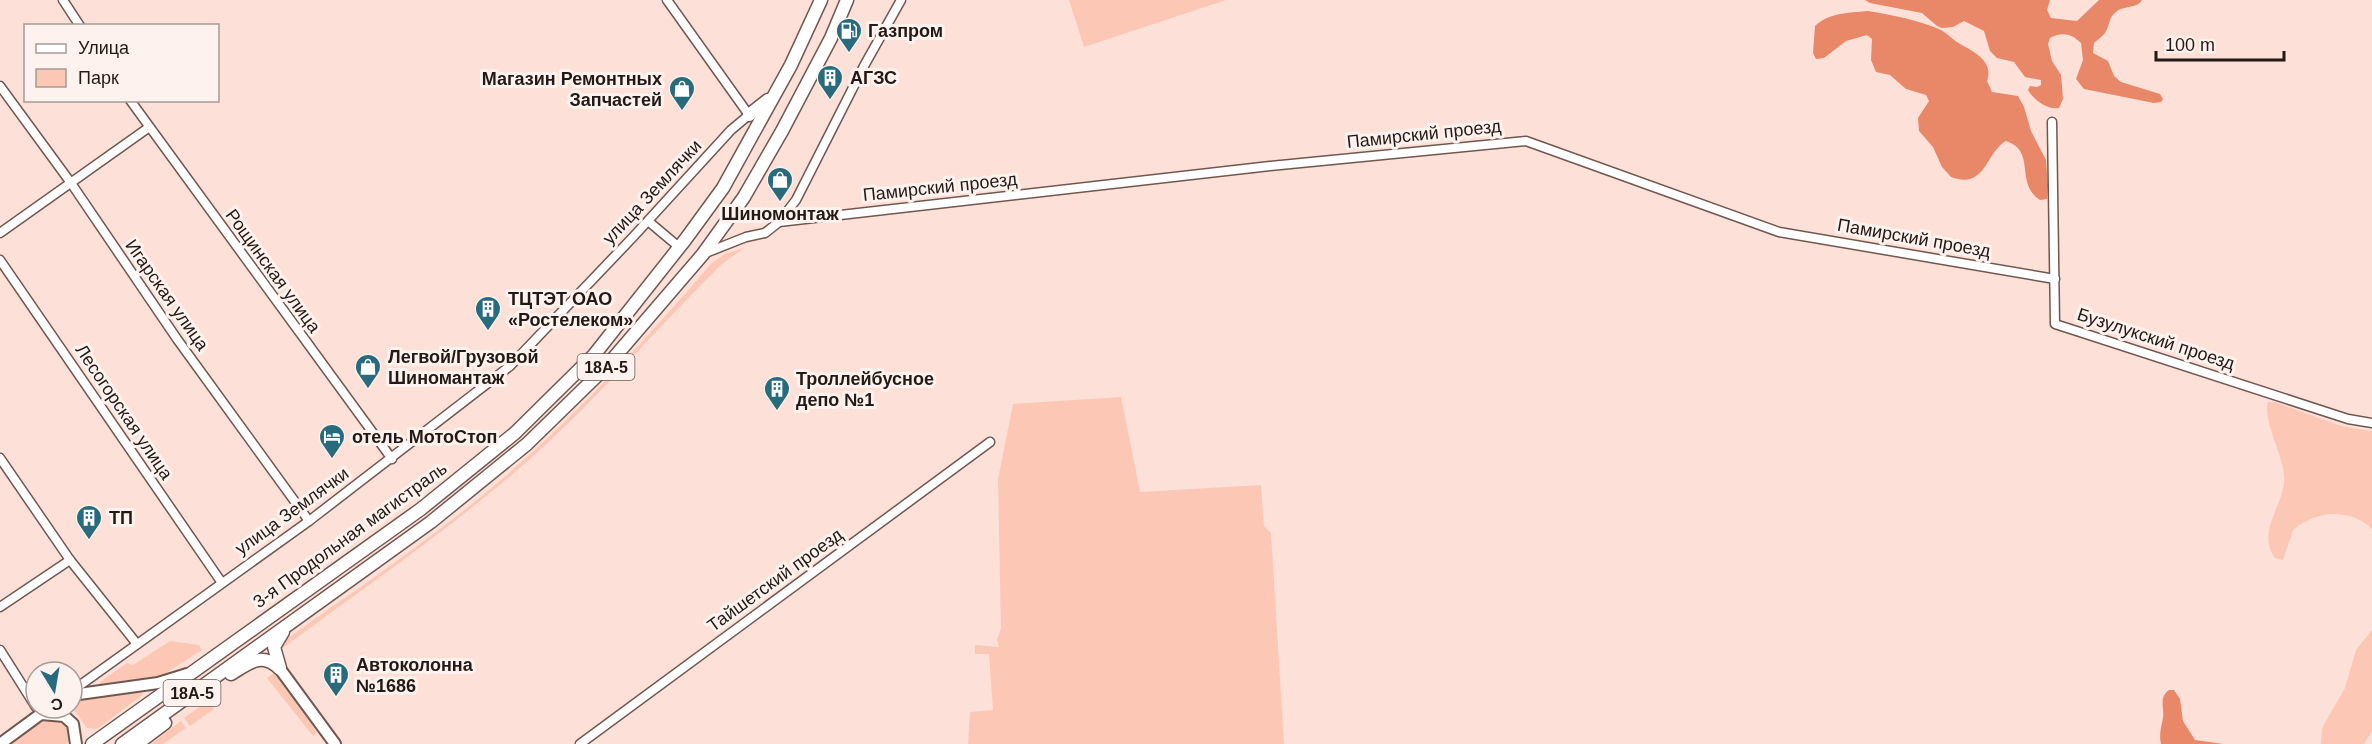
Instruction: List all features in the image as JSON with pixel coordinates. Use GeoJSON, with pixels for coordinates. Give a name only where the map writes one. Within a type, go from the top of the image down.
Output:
{"type":"FeatureCollection","features":[{"type":"Feature","properties":{"kind":"highway","name":"3-я Продольная магистраль"},"geometry":{"type":"LineString","coordinates":[[92,744],[421,509],[515,433],[594,355],[680,247],[723,188],[774,96],[821,0]]}},
{"type":"Feature","properties":{"kind":"highway","name":"3-я Продольная магистраль"},"geometry":{"type":"LineString","coordinates":[[122,744],[431,522],[526,444],[606,367],[702,254],[744,197],[831,38],[847,0]]}},
{"type":"Feature","properties":{"kind":"highway"},"geometry":{"type":"LineString","coordinates":[[749,115],[774,96]]}},
{"type":"Feature","properties":{"kind":"highway"},"geometry":{"type":"LineString","coordinates":[[280,669],[274,647],[284,632],[301,615]]}},
{"type":"Feature","properties":{"kind":"highway"},"geometry":{"type":"LineString","coordinates":[[137,744],[164,724],[187,697],[259,659],[272,661],[280,669]]}},
{"type":"Feature","properties":{"kind":"main road"},"geometry":{"type":"LineString","coordinates":[[280,669],[335,744]]}},
{"type":"Feature","properties":{"kind":"main road"},"geometry":{"type":"LineString","coordinates":[[84,692],[158,683],[190,673]]}},
{"type":"Feature","properties":{"kind":"main road"},"geometry":{"type":"LineString","coordinates":[[0,744],[28,720]]}},
{"type":"Feature","properties":{"kind":"main road"},"geometry":{"type":"LineString","coordinates":[[68,720],[73,724],[76,744]]}},
{"type":"Feature","properties":{"kind":"street"},"geometry":{"type":"LineString","coordinates":[[63,0],[79,24]]}},
{"type":"Feature","properties":{"kind":"street"},"geometry":{"type":"LineString","coordinates":[[667,0],[749,115]]}},
{"type":"Feature","properties":{"kind":"street"},"geometry":{"type":"LineString","coordinates":[[702,254],[746,237],[765,233],[779,222],[796,200],[864,66],[901,0]]}},
{"type":"Feature","properties":{"kind":"street","name":"Игарская улица"},"geometry":{"type":"LineString","coordinates":[[0,86],[71,183],[177,339],[309,521]]}},
{"type":"Feature","properties":{"kind":"street","name":"Рощинская улица"},"geometry":{"type":"LineString","coordinates":[[131,102],[148,128],[392,459]]}},
{"type":"Feature","properties":{"kind":"street","name":"улица Землячки"},"geometry":{"type":"LineString","coordinates":[[84,684],[309,521],[510,366],[731,130],[749,115]]}},
{"type":"Feature","properties":{"kind":"street","name":"Бузулукский проезд"},"geometry":{"type":"LineString","coordinates":[[2052,122],[2055,324],[2348,419],[2372,423]]}},
{"type":"Feature","properties":{"kind":"street"},"geometry":{"type":"LineString","coordinates":[[0,233],[148,128]]}},
{"type":"Feature","properties":{"kind":"street","name":"Памирский проезд"},"geometry":{"type":"LineString","coordinates":[[779,222],[1270,166],[1526,141],[1779,232],[2055,279]]}},
{"type":"Feature","properties":{"kind":"street"},"geometry":{"type":"LineString","coordinates":[[648,221],[680,247]]}},
{"type":"Feature","properties":{"kind":"street","name":"Лесогорская улица"},"geometry":{"type":"LineString","coordinates":[[0,260],[222,583]]}},
{"type":"Feature","properties":{"kind":"street","name":"Тайшетский проезд"},"geometry":{"type":"LineString","coordinates":[[580,744],[990,442]]}},
{"type":"Feature","properties":{"kind":"street"},"geometry":{"type":"LineString","coordinates":[[0,458],[70,560],[137,644]]}},
{"type":"Feature","properties":{"kind":"street"},"geometry":{"type":"LineString","coordinates":[[0,607],[70,560]]}},
{"type":"Feature","properties":{"kind":"street"},"geometry":{"type":"LineString","coordinates":[[0,650],[24,685]]}},
{"type":"Feature","properties":{"kind":"green space"},"geometry":{"type":"Polygon","coordinates":[[[1069,0],[1226,0],[1084,47],[1069,0]]]}},
{"type":"Feature","properties":{"kind":"green space"},"geometry":{"type":"Polygon","coordinates":[[[744,248],[722,264],[564,428],[509,477],[413,553],[280,650],[285,640],[435,533],[514,469],[602,384],[712,263],[725,254],[744,248]]]}},
{"type":"Feature","properties":{"kind":"green space"},"geometry":{"type":"Polygon","coordinates":[[[1121,397],[1140,492],[1261,485],[1264,526],[1271,533],[1284,744],[968,744],[970,712],[993,710],[989,654],[975,654],[975,645],[999,647],[997,640],[1001,628],[998,479],[1013,404],[1121,397]]]}},
{"type":"Feature","properties":{"kind":"green space"},"geometry":{"type":"Polygon","coordinates":[[[2268,402],[2275,402],[2341,426],[2372,431],[2372,529],[2353,517],[2343,515],[2332,514],[2311,519],[2293,530],[2283,560],[2275,558],[2268,539],[2282,493],[2284,474],[2268,420],[2268,402]]]}},
{"type":"Feature","properties":{"kind":"green space"},"geometry":{"type":"Polygon","coordinates":[[[2372,630],[2372,731],[2364,744],[2321,744],[2322,728],[2345,688],[2356,650],[2372,630]]]}},
{"type":"Feature","properties":{"kind":"green space"},"geometry":{"type":"Polygon","coordinates":[[[170,641],[199,645],[202,650],[160,677],[104,686],[100,684],[127,663],[133,665],[170,641]]]}},
{"type":"Feature","properties":{"kind":"green space"},"geometry":{"type":"Polygon","coordinates":[[[275,672],[314,728],[316,733],[313,736],[267,678],[275,672]]]}},
{"type":"Feature","properties":{"kind":"green space"},"geometry":{"type":"Polygon","coordinates":[[[140,692],[143,694],[97,729],[87,728],[81,720],[84,720],[84,698],[140,692]]]}},
{"type":"Feature","properties":{"kind":"green space"},"geometry":{"type":"Polygon","coordinates":[[[208,701],[214,709],[190,726],[184,718],[208,701]]]}},
{"type":"Feature","properties":{"kind":"green space"},"geometry":{"type":"Polygon","coordinates":[[[56,720],[64,724],[69,735],[67,744],[11,744],[43,721],[56,720]]]}},
{"type":"Feature","properties":{"kind":"green space"},"geometry":{"type":"Polygon","coordinates":[[[181,721],[186,728],[163,744],[151,744],[181,721]]]}},
{"type":"Feature","properties":{"kind":"shaded area"},"geometry":{"type":"Polygon","coordinates":[[[1865,0],[2050,0],[2047,10],[2051,18],[2077,21],[2099,0],[2142,0],[2137,5],[2113,14],[2105,33],[2094,43],[2093,53],[2108,61],[2114,76],[2121,82],[2160,94],[2163,99],[2161,102],[2154,103],[2084,89],[2076,79],[2083,60],[2081,43],[2074,37],[2063,34],[2050,38],[2048,44],[2052,61],[2061,75],[2063,99],[2059,108],[2046,106],[2037,101],[2028,90],[2030,86],[2041,85],[2041,80],[2025,77],[2014,62],[1997,58],[1990,51],[1984,31],[1964,21],[1953,27],[1942,28],[1922,13],[1870,3],[1865,0]]]}},
{"type":"Feature","properties":{"kind":"shaded area"},"geometry":{"type":"Polygon","coordinates":[[[1868,11],[1933,26],[1982,58],[1988,68],[1987,81],[1992,92],[2018,96],[2024,107],[2031,131],[2046,160],[2047,199],[2040,200],[2032,193],[2021,152],[2006,141],[1993,154],[1984,168],[1971,179],[1951,177],[1942,167],[1933,147],[1919,131],[1918,118],[1929,101],[1926,95],[1906,89],[1890,75],[1876,72],[1871,60],[1872,39],[1867,35],[1846,41],[1824,58],[1816,59],[1813,53],[1815,26],[1833,16],[1868,11]]]}},
{"type":"Feature","properties":{"kind":"shaded area"},"geometry":{"type":"Polygon","coordinates":[[[2169,690],[2174,690],[2180,699],[2183,721],[2195,740],[2223,744],[2161,744],[2163,700],[2169,690]]]}},
{"type":"Feature","properties":{"kind":"place","name":"Газпром"},"geometry":{"type":"Point","coordinates":[849,54]}},
{"type":"Feature","properties":{"kind":"place","name":"АГЗС"},"geometry":{"type":"Point","coordinates":[830,101]}},
{"type":"Feature","properties":{"kind":"place","name":"Магазин Ремонтных Запчастей"},"geometry":{"type":"Point","coordinates":[682,112]}},
{"type":"Feature","properties":{"kind":"place","name":"Шиномонтаж"},"geometry":{"type":"Point","coordinates":[780,203]}},
{"type":"Feature","properties":{"kind":"place","name":"ТЦТЭТ ОАО «Ростелеком»"},"geometry":{"type":"Point","coordinates":[488,332]}},
{"type":"Feature","properties":{"kind":"place","name":"Легвой/Грузовой Шиномантаж"},"geometry":{"type":"Point","coordinates":[368,390]}},
{"type":"Feature","properties":{"kind":"place","name":"Троллейбусное депо №1"},"geometry":{"type":"Point","coordinates":[777,412]}},
{"type":"Feature","properties":{"kind":"place","name":"отель МотоСтоп"},"geometry":{"type":"Point","coordinates":[332,460]}},
{"type":"Feature","properties":{"kind":"place","name":"ТП"},"geometry":{"type":"Point","coordinates":[89,541]}},
{"type":"Feature","properties":{"kind":"place","name":"Автоколонна №1686"},"geometry":{"type":"Point","coordinates":[336,698]}}]}
